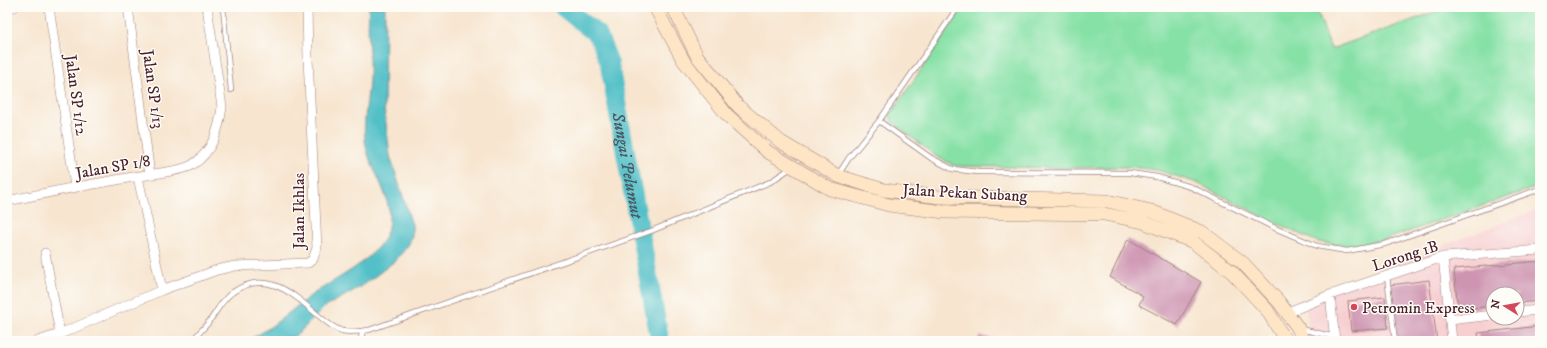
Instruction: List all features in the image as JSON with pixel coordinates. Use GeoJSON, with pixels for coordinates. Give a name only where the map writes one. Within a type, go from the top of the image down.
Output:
{"type":"FeatureCollection","features":[{"type":"Feature","properties":{"kind":"main road","name":"Jalan Pekan Subang"},"geometry":{"type":"LineString","coordinates":[[655,7],[682,60],[727,115],[768,152],[830,189],[889,205],[945,212],[1104,214],[1143,222],[1193,242],[1232,272],[1267,310],[1286,341]]}},
{"type":"Feature","properties":{"kind":"main road","name":"Jalan Pekan Subang"},"geometry":{"type":"LineString","coordinates":[[673,7],[696,56],[738,106],[781,142],[838,176],[884,190],[940,197],[1107,201],[1151,211],[1202,232],[1242,263],[1278,302],[1298,328],[1303,341]]}},
{"type":"Feature","properties":{"kind":"street"},"geometry":{"type":"LineString","coordinates":[[7,8],[14,7]]}},
{"type":"Feature","properties":{"kind":"street","name":"Jalan SP 1/12"},"geometry":{"type":"LineString","coordinates":[[49,7],[75,187]]}},
{"type":"Feature","properties":{"kind":"street","name":"Jalan SP 1/13"},"geometry":{"type":"LineString","coordinates":[[128,7],[150,175]]}},
{"type":"Feature","properties":{"kind":"street","name":"Jalan SP 1/8"},"geometry":{"type":"LineString","coordinates":[[7,201],[191,166],[203,157],[213,142],[220,123],[222,107],[207,7]]}},
{"type":"Feature","properties":{"kind":"street","name":"Jalan Ikhlas"},"geometry":{"type":"LineString","coordinates":[[38,341],[60,334],[162,290],[217,270],[235,266],[308,263],[313,259],[317,248],[307,7]]}},
{"type":"Feature","properties":{"kind":"street"},"geometry":{"type":"LineString","coordinates":[[138,177],[162,290]]}},
{"type":"Feature","properties":{"kind":"street","name":"Lorong 1B"},"geometry":{"type":"LineString","coordinates":[[1286,313],[1330,296],[1443,257],[1540,250]]}},
{"type":"Feature","properties":{"kind":"street"},"geometry":{"type":"LineString","coordinates":[[45,253],[60,334]]}},
{"type":"Feature","properties":{"kind":"street"},"geometry":{"type":"LineString","coordinates":[[1443,257],[1452,341]]}},
{"type":"Feature","properties":{"kind":"street"},"geometry":{"type":"LineString","coordinates":[[1330,296],[1337,340]]}},
{"type":"Feature","properties":{"kind":"street"},"geometry":{"type":"LineString","coordinates":[[1525,311],[1540,310]]}},
{"type":"Feature","properties":{"kind":"street"},"geometry":{"type":"LineString","coordinates":[[1450,320],[1485,316]]}},
{"type":"Feature","properties":{"kind":"lane"},"geometry":{"type":"LineString","coordinates":[[223,7],[231,90]]}},
{"type":"Feature","properties":{"kind":"lane"},"geometry":{"type":"LineString","coordinates":[[838,176],[849,158],[879,121],[958,7]]}},
{"type":"Feature","properties":{"kind":"lane"},"geometry":{"type":"LineString","coordinates":[[879,121],[931,158],[952,169],[978,172],[1130,173],[1157,177],[1191,187],[1277,229],[1317,246],[1347,251],[1385,244],[1540,189]]}},
{"type":"Feature","properties":{"kind":"lane"},"geometry":{"type":"LineString","coordinates":[[192,341],[232,292],[245,285],[258,283],[272,284],[290,292],[334,328],[354,332],[369,330],[651,231],[770,182],[793,167]]}},
{"type":"Feature","properties":{"kind":"lane"},"geometry":{"type":"LineString","coordinates":[[1387,276],[1395,341]]}},
{"type":"Feature","properties":{"kind":"lane"},"geometry":{"type":"LineString","coordinates":[[1298,328],[1337,340]]}},
{"type":"Feature","properties":{"kind":"lane"},"geometry":{"type":"LineString","coordinates":[[360,341],[363,331]]}},
{"type":"Feature","properties":{"kind":"shaded area"},"geometry":{"type":"Polygon","coordinates":[[[1540,208],[1540,341],[1312,341],[1304,300],[1540,208]]]}},
{"type":"Feature","properties":{"kind":"green space"},"geometry":{"type":"Polygon","coordinates":[[[964,7],[1316,7],[1331,49],[1449,7],[1540,7],[1540,186],[1384,240],[1347,246],[1318,242],[1278,224],[1197,183],[1157,170],[1130,167],[1058,168],[955,166],[937,157],[892,122],[890,115],[964,7]]]}},
{"type":"Feature","properties":{"kind":"water"},"geometry":{"type":"Polygon","coordinates":[[[369,7],[385,7],[384,108],[390,156],[412,225],[412,235],[409,244],[396,260],[365,284],[325,307],[299,333],[287,341],[246,341],[272,326],[313,294],[365,260],[379,246],[387,232],[389,215],[388,204],[385,193],[367,151],[365,140],[365,118],[369,80],[369,7]]]}},
{"type":"Feature","properties":{"kind":"building"},"geometry":{"type":"Polygon","coordinates":[[[1128,239],[1201,282],[1177,325],[1139,305],[1143,296],[1110,277],[1128,239]]]}},
{"type":"Feature","properties":{"kind":"building"},"geometry":{"type":"Polygon","coordinates":[[[1540,261],[1540,301],[1525,302],[1525,286],[1485,286],[1485,307],[1465,309],[1457,301],[1454,269],[1540,261]]]}},
{"type":"Feature","properties":{"kind":"building"},"geometry":{"type":"Polygon","coordinates":[[[1429,280],[1437,341],[1397,341],[1390,285],[1429,280]]]}},
{"type":"Feature","properties":{"kind":"building"},"geometry":{"type":"Polygon","coordinates":[[[1385,297],[1388,328],[1351,331],[1348,301],[1385,297]]]}},
{"type":"Feature","properties":{"kind":"building"},"geometry":{"type":"Polygon","coordinates":[[[1540,326],[1540,341],[1479,341],[1478,333],[1540,326]]]}},
{"type":"Feature","properties":{"kind":"building"},"geometry":{"type":"Polygon","coordinates":[[[979,336],[1001,340],[1001,341],[978,341],[979,336]]]}},
{"type":"Feature","properties":{"kind":"waterway","name":"Sungai Pelumut"},"geometry":{"type":"LineString","coordinates":[[563,7],[598,35],[609,62],[660,341]]}},
{"type":"Feature","properties":{"kind":"place","name":"Petromin Express"},"geometry":{"type":"Point","coordinates":[1354,307]}}]}
